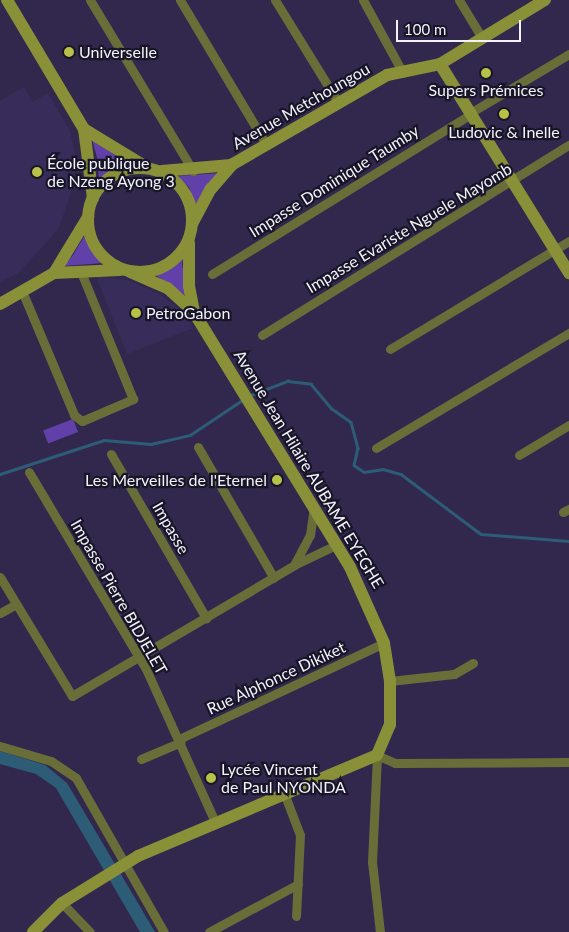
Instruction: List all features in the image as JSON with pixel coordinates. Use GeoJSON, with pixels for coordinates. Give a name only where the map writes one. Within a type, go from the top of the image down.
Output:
{"type":"FeatureCollection","features":[{"type":"Feature","properties":{"kind":"main road"},"geometry":{"type":"LineString","coordinates":[[7,0],[84,129],[93,198],[88,217],[54,273]]}},
{"type":"Feature","properties":{"kind":"main road","name":"Avenue Metchoungou"},"geometry":{"type":"LineString","coordinates":[[233,164],[387,75],[440,64],[545,0]]}},
{"type":"Feature","properties":{"kind":"main road"},"geometry":{"type":"LineString","coordinates":[[440,64],[569,273]]}},
{"type":"Feature","properties":{"kind":"main road"},"geometry":{"type":"LineString","coordinates":[[84,129],[153,170],[184,192],[192,224]]}},
{"type":"Feature","properties":{"kind":"main road"},"geometry":{"type":"LineString","coordinates":[[93,198],[116,174],[153,170],[193,171],[233,164]]}},
{"type":"Feature","properties":{"kind":"main road"},"geometry":{"type":"LineString","coordinates":[[194,312],[187,264],[192,224],[211,189],[233,164]]}},
{"type":"Feature","properties":{"kind":"main road"},"geometry":{"type":"LineString","coordinates":[[88,217],[96,249],[126,271],[160,284],[194,312]]}},
{"type":"Feature","properties":{"kind":"main road"},"geometry":{"type":"LineString","coordinates":[[0,304],[54,273],[80,270],[126,271],[160,268],[183,250],[189,237]]}},
{"type":"Feature","properties":{"kind":"main road","name":"Avenue Jean Hilaire AUBAME EYEGHE"},"geometry":{"type":"LineString","coordinates":[[194,312],[253,406],[369,600],[384,643],[390,681],[390,725],[377,755]]}},
{"type":"Feature","properties":{"kind":"main road"},"geometry":{"type":"LineString","coordinates":[[33,932],[62,902],[124,865],[215,822],[377,755]]}},
{"type":"Feature","properties":{"kind":"street"},"geometry":{"type":"LineString","coordinates":[[90,0],[193,171]]}},
{"type":"Feature","properties":{"kind":"street"},"geometry":{"type":"LineString","coordinates":[[180,0],[266,144]]}},
{"type":"Feature","properties":{"kind":"street"},"geometry":{"type":"LineString","coordinates":[[275,0],[338,102]]}},
{"type":"Feature","properties":{"kind":"street"},"geometry":{"type":"LineString","coordinates":[[363,0],[403,73]]}},
{"type":"Feature","properties":{"kind":"street"},"geometry":{"type":"LineString","coordinates":[[458,0],[482,38]]}},
{"type":"Feature","properties":{"kind":"street","name":"Impasse Dominique Taumby"},"geometry":{"type":"LineString","coordinates":[[212,274],[569,54]]}},
{"type":"Feature","properties":{"kind":"street","name":"Impasse Evariste Nguele Mayomb"},"geometry":{"type":"LineString","coordinates":[[262,335],[513,183],[569,145]]}},
{"type":"Feature","properties":{"kind":"street"},"geometry":{"type":"LineString","coordinates":[[390,349],[569,241]]}},
{"type":"Feature","properties":{"kind":"street"},"geometry":{"type":"LineString","coordinates":[[22,291],[74,416],[82,421],[133,399],[80,270]]}},
{"type":"Feature","properties":{"kind":"street"},"geometry":{"type":"LineString","coordinates":[[376,448],[569,333]]}},
{"type":"Feature","properties":{"kind":"street"},"geometry":{"type":"LineString","coordinates":[[519,454],[569,425]]}},
{"type":"Feature","properties":{"kind":"street"},"geometry":{"type":"LineString","coordinates":[[198,447],[274,578]]}},
{"type":"Feature","properties":{"kind":"street","name":"Impasse"},"geometry":{"type":"LineString","coordinates":[[111,454],[206,618]]}},
{"type":"Feature","properties":{"kind":"street","name":"Impasse Pierre BIDJELET"},"geometry":{"type":"LineString","coordinates":[[28,472],[140,657],[180,740],[215,822]]}},
{"type":"Feature","properties":{"kind":"street"},"geometry":{"type":"LineString","coordinates":[[294,565],[310,535],[314,507]]}},
{"type":"Feature","properties":{"kind":"street"},"geometry":{"type":"LineString","coordinates":[[0,576],[72,696],[294,565],[336,545]]}},
{"type":"Feature","properties":{"kind":"street"},"geometry":{"type":"LineString","coordinates":[[0,613],[16,604]]}},
{"type":"Feature","properties":{"kind":"street","name":"Rue Alphonce Dikiket"},"geometry":{"type":"LineString","coordinates":[[141,759],[384,643]]}},
{"type":"Feature","properties":{"kind":"street"},"geometry":{"type":"LineString","coordinates":[[390,681],[454,674],[473,663]]}},
{"type":"Feature","properties":{"kind":"street"},"geometry":{"type":"LineString","coordinates":[[0,746],[52,761],[76,778],[164,932]]}},
{"type":"Feature","properties":{"kind":"street"},"geometry":{"type":"LineString","coordinates":[[380,932],[372,862],[377,755],[395,763],[569,762]]}},
{"type":"Feature","properties":{"kind":"street"},"geometry":{"type":"LineString","coordinates":[[284,793],[300,835],[296,916]]}},
{"type":"Feature","properties":{"kind":"street"},"geometry":{"type":"LineString","coordinates":[[209,932],[298,884]]}},
{"type":"Feature","properties":{"kind":"street"},"geometry":{"type":"LineString","coordinates":[[62,902],[90,932]]}},
{"type":"Feature","properties":{"kind":"shaded area","name":"École publique de Nzeng Ayong 3"},"geometry":{"type":"Polygon","coordinates":[[[24,87],[32,102],[48,93],[70,131],[75,156],[73,187],[59,227],[18,273],[0,282],[0,101],[24,87]]]}},
{"type":"Feature","properties":{"kind":"shaded area"},"geometry":{"type":"Polygon","coordinates":[[[92,140],[127,163],[99,182],[98,161],[92,140]]]}},
{"type":"Feature","properties":{"kind":"shaded area"},"geometry":{"type":"Polygon","coordinates":[[[220,173],[195,206],[189,187],[177,176],[220,173]]]}},
{"type":"Feature","properties":{"kind":"shaded area"},"geometry":{"type":"Polygon","coordinates":[[[86,233],[103,263],[64,266],[73,255],[86,233]]]}},
{"type":"Feature","properties":{"kind":"shaded area"},"geometry":{"type":"Polygon","coordinates":[[[183,258],[182,264],[188,297],[155,275],[183,258]]]}},
{"type":"Feature","properties":{"kind":"shaded area","name":"PetroGabon"},"geometry":{"type":"Polygon","coordinates":[[[96,276],[127,280],[159,294],[183,312],[193,328],[127,354],[96,276]]]}},
{"type":"Feature","properties":{"kind":"shaded area"},"geometry":{"type":"Polygon","coordinates":[[[73,419],[78,432],[48,444],[43,430],[73,419]]]}},
{"type":"Feature","properties":{"kind":"water"},"geometry":{"type":"Polygon","coordinates":[[[0,751],[45,765],[67,783],[155,932],[140,932],[56,788],[36,774],[0,764],[0,751]]]}},
{"type":"Feature","properties":{"kind":"waterway"},"geometry":{"type":"LineString","coordinates":[[251,395],[288,381],[311,384],[331,408],[351,422],[358,448],[354,465],[364,472],[383,469],[401,474],[481,534],[569,541]]}},
{"type":"Feature","properties":{"kind":"waterway"},"geometry":{"type":"LineString","coordinates":[[0,474],[104,440],[151,444],[190,435],[244,399]]}},
{"type":"Feature","properties":{"kind":"place","name":"Universelle"},"geometry":{"type":"Point","coordinates":[69,52]}},
{"type":"Feature","properties":{"kind":"place","name":"Supers Prémices"},"geometry":{"type":"Point","coordinates":[486,73]}},
{"type":"Feature","properties":{"kind":"place","name":"Ludovic & Inelle"},"geometry":{"type":"Point","coordinates":[504,114]}},
{"type":"Feature","properties":{"kind":"place","name":"École publique de Nzeng Ayong 3"},"geometry":{"type":"Point","coordinates":[37,172]}},
{"type":"Feature","properties":{"kind":"place","name":"PetroGabon"},"geometry":{"type":"Point","coordinates":[136,313]}},
{"type":"Feature","properties":{"kind":"place","name":"Les Merveilles de l'Eternel"},"geometry":{"type":"Point","coordinates":[277,480]}},
{"type":"Feature","properties":{"kind":"place","name":"Lycée Vincent de Paul NYONDA"},"geometry":{"type":"Point","coordinates":[211,778]}}]}
